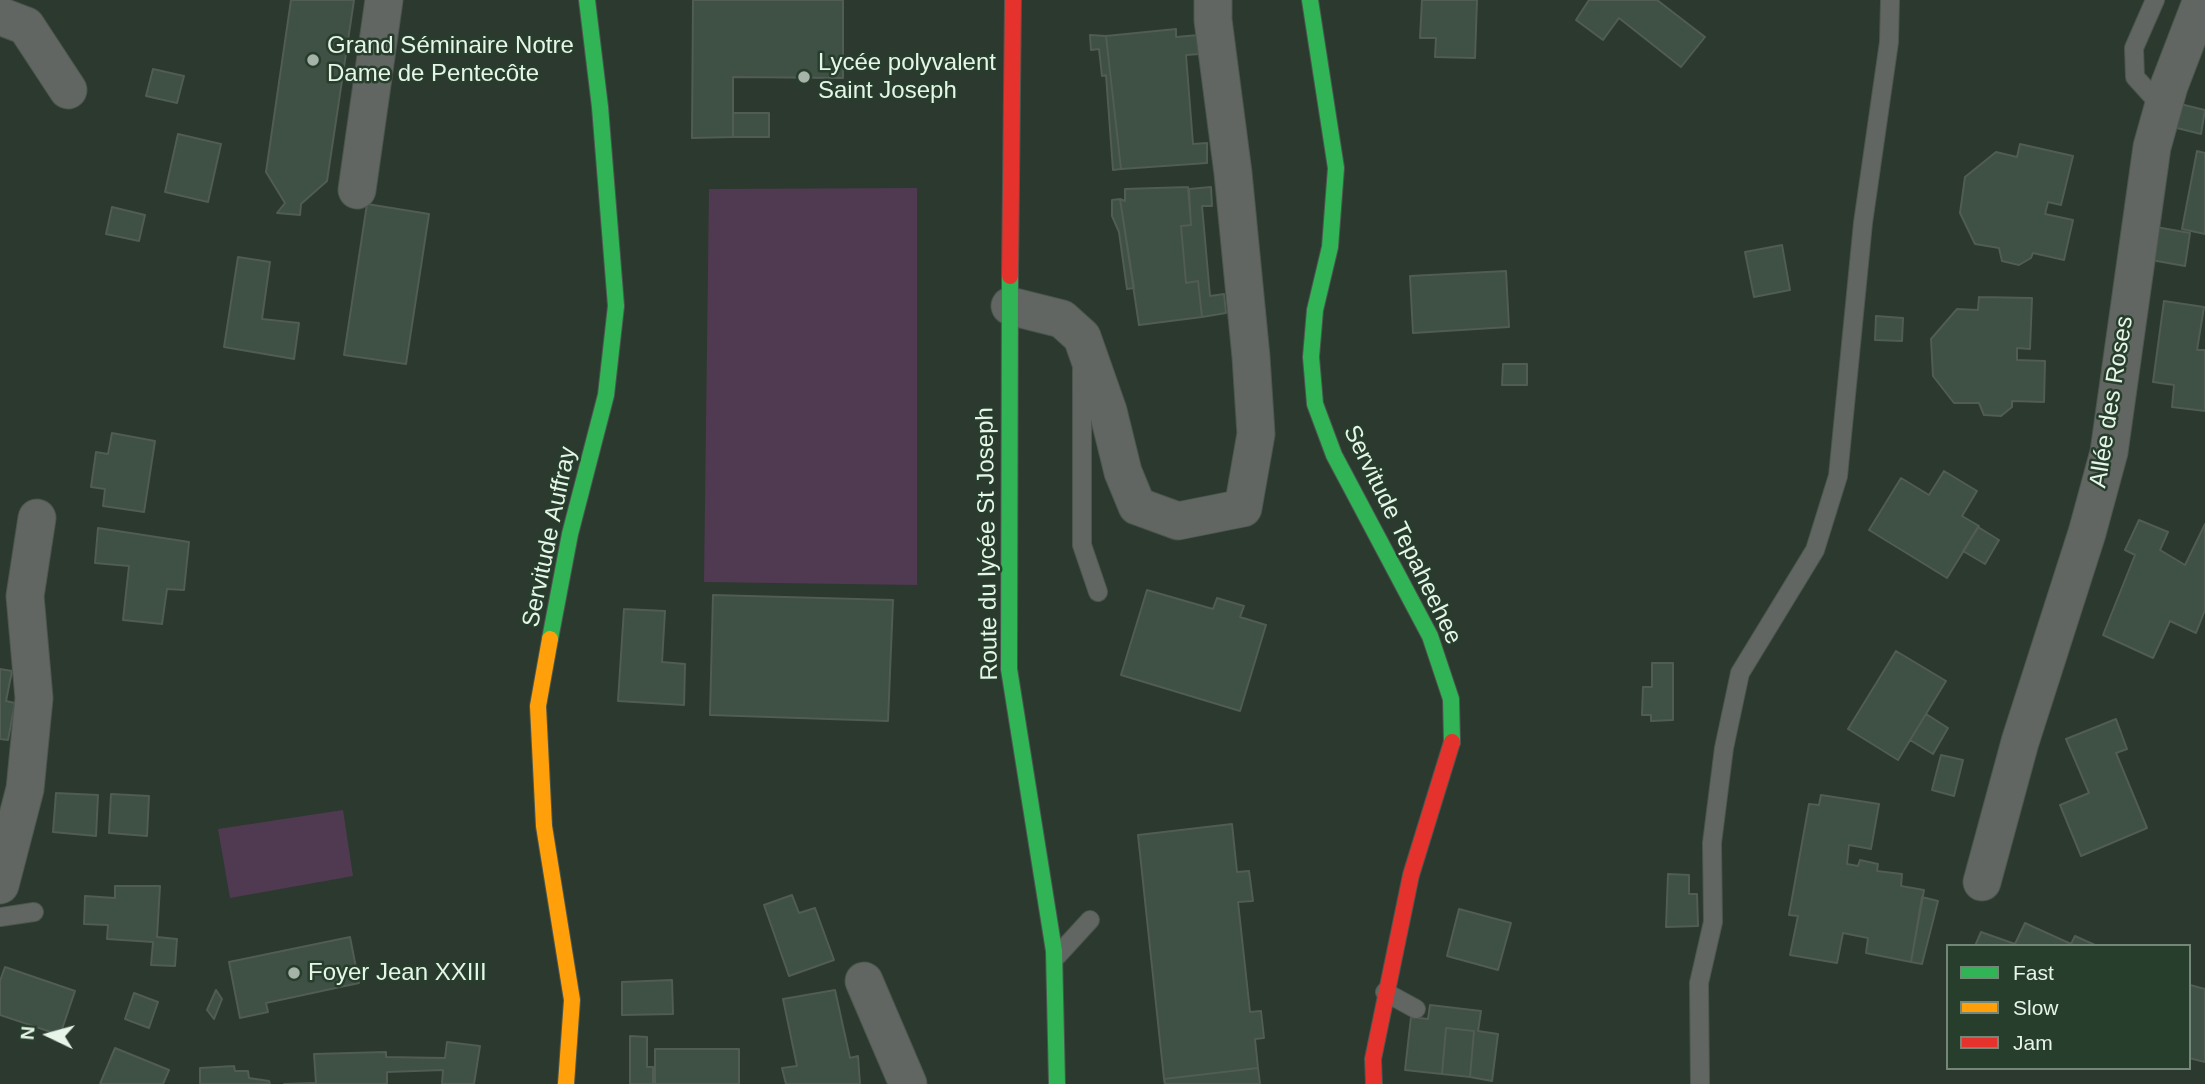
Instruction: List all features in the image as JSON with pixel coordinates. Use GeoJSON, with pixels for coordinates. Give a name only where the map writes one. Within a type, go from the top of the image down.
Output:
{"type":"FeatureCollection","features":[{"type":"Feature","properties":{"kind":"street"},"geometry":{"type":"LineString","coordinates":[[357,190],[384,0]]}},
{"type":"Feature","properties":{"kind":"street","name":"Servitude Auffray"},"geometry":{"type":"LineString","coordinates":[[566,1084],[572,1000],[544,826],[538,706],[570,534],[606,396],[616,306],[600,107],[587,0]]}},
{"type":"Feature","properties":{"kind":"street","name":"Route du lycée St Joseph"},"geometry":{"type":"LineString","coordinates":[[1013,0],[1007,530],[1009,670],[1055,958],[1057,1084]]}},
{"type":"Feature","properties":{"kind":"street"},"geometry":{"type":"LineString","coordinates":[[1010,306],[1062,319],[1082,337],[1137,506],[1178,520],[1243,508],[1256,434],[1233,173],[1213,20],[1213,0]]}},
{"type":"Feature","properties":{"kind":"street","name":"Servitude Tepaheehee"},"geometry":{"type":"LineString","coordinates":[[1310,0],[1329,107],[1335,167],[1330,247],[1315,310],[1312,345],[1315,404],[1334,455],[1430,636],[1451,699],[1453,738],[1411,875],[1373,1059],[1374,1084]]}},
{"type":"Feature","properties":{"kind":"street","name":"Allée des Roses"},"geometry":{"type":"LineString","coordinates":[[1982,882],[2020,742],[2087,533],[2109,452],[2152,148],[2163,108],[2202,0]]}},
{"type":"Feature","properties":{"kind":"street"},"geometry":{"type":"LineString","coordinates":[[0,16],[26,26],[68,90]]}},
{"type":"Feature","properties":{"kind":"street"},"geometry":{"type":"LineString","coordinates":[[0,885],[26,776],[34,698],[25,596],[37,518]]}},
{"type":"Feature","properties":{"kind":"street"},"geometry":{"type":"LineString","coordinates":[[864,981],[908,1084]]}},
{"type":"Feature","properties":{"kind":"lane"},"geometry":{"type":"LineString","coordinates":[[1700,1084],[1699,983],[1713,922],[1712,843],[1724,748],[1740,673],[1815,550],[1838,476],[1861,237],[1889,41],[1890,0]]}},
{"type":"Feature","properties":{"kind":"lane"},"geometry":{"type":"LineString","coordinates":[[2155,0],[2134,48],[2135,77],[2163,108]]}},
{"type":"Feature","properties":{"kind":"lane"},"geometry":{"type":"LineString","coordinates":[[1082,337],[1082,545],[1098,592]]}},
{"type":"Feature","properties":{"kind":"lane"},"geometry":{"type":"LineString","coordinates":[[0,917],[34,912]]}},
{"type":"Feature","properties":{"kind":"lane"},"geometry":{"type":"LineString","coordinates":[[1055,958],[1090,920]]}},
{"type":"Feature","properties":{"kind":"lane"},"geometry":{"type":"LineString","coordinates":[[1385,992],[1416,1009]]}},
{"type":"Feature","properties":{"kind":"shaded area"},"geometry":{"type":"Polygon","coordinates":[[[917,188],[917,585],[704,582],[709,189],[917,188]]]}},
{"type":"Feature","properties":{"kind":"shaded area"},"geometry":{"type":"Polygon","coordinates":[[[343,810],[353,876],[230,898],[218,829],[343,810]]]}},
{"type":"Feature","properties":{"kind":"building","name":"Grand Séminaire Notre Dame de Pentecôte"},"geometry":{"type":"Polygon","coordinates":[[[291,0],[354,0],[327,181],[301,204],[300,215],[277,213],[285,203],[266,172],[291,0]]]}},
{"type":"Feature","properties":{"kind":"building"},"geometry":{"type":"Polygon","coordinates":[[[693,0],[843,0],[843,78],[733,77],[733,137],[692,138],[693,0]]]}},
{"type":"Feature","properties":{"kind":"building"},"geometry":{"type":"Polygon","coordinates":[[[1422,0],[1477,0],[1475,58],[1435,57],[1436,38],[1420,38],[1422,0]]]}},
{"type":"Feature","properties":{"kind":"building"},"geometry":{"type":"Polygon","coordinates":[[[1589,0],[1657,0],[1705,37],[1681,67],[1619,18],[1603,40],[1576,20],[1589,0]]]}},
{"type":"Feature","properties":{"kind":"building"},"geometry":{"type":"Polygon","coordinates":[[[1176,29],[1176,37],[1199,35],[1200,54],[1186,55],[1193,144],[1207,143],[1207,163],[1121,169],[1106,36],[1176,29]]]}},
{"type":"Feature","properties":{"kind":"building"},"geometry":{"type":"Polygon","coordinates":[[[1090,35],[1106,36],[1121,169],[1113,170],[1106,75],[1102,76],[1099,49],[1091,50],[1090,35]]]}},
{"type":"Feature","properties":{"kind":"building"},"geometry":{"type":"Polygon","coordinates":[[[153,69],[184,76],[177,103],[146,96],[153,69]]]}},
{"type":"Feature","properties":{"kind":"building"},"geometry":{"type":"Polygon","coordinates":[[[2176,103],[2205,110],[2201,134],[2169,126],[2176,103]]]}},
{"type":"Feature","properties":{"kind":"building"},"geometry":{"type":"Polygon","coordinates":[[[733,113],[769,113],[769,137],[733,137],[733,113]]]}},
{"type":"Feature","properties":{"kind":"building"},"geometry":{"type":"Polygon","coordinates":[[[178,134],[221,144],[208,202],[165,192],[178,134]]]}},
{"type":"Feature","properties":{"kind":"building"},"geometry":{"type":"Polygon","coordinates":[[[2020,144],[2073,156],[2061,205],[2048,202],[2045,214],[2073,220],[2064,260],[2033,253],[2031,258],[2019,265],[2002,261],[1999,248],[1975,244],[1960,213],[1965,177],[1996,152],[2017,157],[2020,144]]]}},
{"type":"Feature","properties":{"kind":"building"},"geometry":{"type":"Polygon","coordinates":[[[2197,151],[2205,153],[2205,234],[2182,229],[2197,151]]]}},
{"type":"Feature","properties":{"kind":"building"},"geometry":{"type":"Polygon","coordinates":[[[1188,187],[1191,225],[1181,226],[1186,283],[1198,281],[1202,317],[1139,325],[1120,199],[1125,201],[1125,189],[1188,187]]]}},
{"type":"Feature","properties":{"kind":"building"},"geometry":{"type":"Polygon","coordinates":[[[1211,187],[1212,206],[1202,206],[1210,296],[1224,294],[1226,313],[1202,317],[1198,281],[1186,283],[1181,226],[1191,225],[1189,189],[1211,187]]]}},
{"type":"Feature","properties":{"kind":"building"},"geometry":{"type":"Polygon","coordinates":[[[1120,199],[1134,288],[1127,289],[1119,232],[1112,216],[1112,200],[1120,199]]]}},
{"type":"Feature","properties":{"kind":"building"},"geometry":{"type":"Polygon","coordinates":[[[367,204],[429,214],[406,364],[344,355],[367,204]]]}},
{"type":"Feature","properties":{"kind":"building"},"geometry":{"type":"Polygon","coordinates":[[[112,207],[145,215],[139,241],[106,234],[112,207]]]}},
{"type":"Feature","properties":{"kind":"building"},"geometry":{"type":"Polygon","coordinates":[[[2156,227],[2190,233],[2185,266],[2151,260],[2156,227]]]}},
{"type":"Feature","properties":{"kind":"building"},"geometry":{"type":"Polygon","coordinates":[[[1782,245],[1790,290],[1754,297],[1745,252],[1782,245]]]}},
{"type":"Feature","properties":{"kind":"building"},"geometry":{"type":"Polygon","coordinates":[[[238,257],[270,262],[262,319],[299,323],[294,359],[224,347],[238,257]]]}},
{"type":"Feature","properties":{"kind":"building"},"geometry":{"type":"Polygon","coordinates":[[[1506,271],[1509,327],[1413,333],[1410,276],[1506,271]]]}},
{"type":"Feature","properties":{"kind":"building"},"geometry":{"type":"Polygon","coordinates":[[[1979,297],[2032,298],[2030,349],[2017,348],[2017,360],[2045,361],[2044,402],[2012,401],[2012,407],[2001,416],[1984,415],[1979,403],[1954,403],[1933,376],[1931,339],[1957,309],[1978,310],[1979,297]]]}},
{"type":"Feature","properties":{"kind":"building"},"geometry":{"type":"Polygon","coordinates":[[[2164,301],[2204,307],[2197,350],[2205,350],[2205,411],[2172,407],[2174,385],[2153,382],[2164,301]]]}},
{"type":"Feature","properties":{"kind":"building"},"geometry":{"type":"Polygon","coordinates":[[[1876,316],[1903,318],[1902,341],[1875,340],[1876,316]]]}},
{"type":"Feature","properties":{"kind":"building"},"geometry":{"type":"Polygon","coordinates":[[[1503,364],[1527,364],[1527,385],[1502,385],[1503,364]]]}},
{"type":"Feature","properties":{"kind":"building"},"geometry":{"type":"Polygon","coordinates":[[[112,433],[155,441],[144,512],[103,506],[105,489],[91,487],[96,452],[108,454],[112,433]]]}},
{"type":"Feature","properties":{"kind":"building"},"geometry":{"type":"Polygon","coordinates":[[[1944,471],[1977,491],[1962,516],[1979,526],[1947,578],[1869,530],[1901,478],[1929,495],[1944,471]]]}},
{"type":"Feature","properties":{"kind":"building"},"geometry":{"type":"Polygon","coordinates":[[[2139,520],[2168,532],[2160,550],[2185,565],[2205,524],[2205,610],[2196,633],[2170,621],[2153,658],[2103,635],[2135,555],[2125,550],[2139,520]]]}},
{"type":"Feature","properties":{"kind":"building"},"geometry":{"type":"Polygon","coordinates":[[[1978,527],[1999,540],[1985,564],[1963,551],[1978,527]]]}},
{"type":"Feature","properties":{"kind":"building"},"geometry":{"type":"Polygon","coordinates":[[[98,528],[189,542],[184,590],[167,589],[162,624],[123,620],[129,566],[95,563],[98,528]]]}},
{"type":"Feature","properties":{"kind":"building"},"geometry":{"type":"Polygon","coordinates":[[[1147,590],[1213,609],[1217,598],[1244,606],[1240,617],[1266,625],[1240,711],[1121,675],[1147,590]]]}},
{"type":"Feature","properties":{"kind":"building"},"geometry":{"type":"Polygon","coordinates":[[[713,595],[893,600],[888,721],[710,715],[713,595]]]}},
{"type":"Feature","properties":{"kind":"building"},"geometry":{"type":"Polygon","coordinates":[[[624,609],[665,611],[662,662],[685,664],[684,705],[618,701],[624,609]]]}},
{"type":"Feature","properties":{"kind":"building"},"geometry":{"type":"Polygon","coordinates":[[[1896,651],[1946,681],[1898,760],[1848,729],[1896,651]]]}},
{"type":"Feature","properties":{"kind":"building"},"geometry":{"type":"Polygon","coordinates":[[[1652,663],[1673,663],[1673,720],[1651,721],[1651,715],[1642,715],[1643,687],[1652,687],[1652,663]]]}},
{"type":"Feature","properties":{"kind":"building"},"geometry":{"type":"Polygon","coordinates":[[[0,669],[12,671],[6,701],[15,703],[8,740],[0,739],[0,669]]]}},
{"type":"Feature","properties":{"kind":"building"},"geometry":{"type":"Polygon","coordinates":[[[1926,714],[1948,728],[1933,754],[1910,740],[1926,714]]]}},
{"type":"Feature","properties":{"kind":"building"},"geometry":{"type":"Polygon","coordinates":[[[2116,719],[2127,749],[2116,753],[2147,828],[2081,856],[2060,805],[2089,793],[2066,739],[2116,719]]]}},
{"type":"Feature","properties":{"kind":"building"},"geometry":{"type":"Polygon","coordinates":[[[1941,755],[1963,760],[1954,796],[1932,790],[1941,755]]]}},
{"type":"Feature","properties":{"kind":"building"},"geometry":{"type":"Polygon","coordinates":[[[56,793],[98,795],[96,836],[53,832],[56,793]]]}},
{"type":"Feature","properties":{"kind":"building"},"geometry":{"type":"Polygon","coordinates":[[[111,794],[149,796],[147,836],[109,833],[111,794]]]}},
{"type":"Feature","properties":{"kind":"building"},"geometry":{"type":"Polygon","coordinates":[[[1821,795],[1879,804],[1871,849],[1849,845],[1847,864],[1858,866],[1860,860],[1878,864],[1877,871],[1902,874],[1901,886],[1924,890],[1911,962],[1866,953],[1868,938],[1843,933],[1837,963],[1790,955],[1798,916],[1789,915],[1809,804],[1819,805],[1821,795]]]}},
{"type":"Feature","properties":{"kind":"building"},"geometry":{"type":"Polygon","coordinates":[[[1232,824],[1237,872],[1249,871],[1253,901],[1238,902],[1250,1012],[1261,1011],[1264,1038],[1255,1039],[1258,1068],[1164,1079],[1138,835],[1232,824]]]}},
{"type":"Feature","properties":{"kind":"building"},"geometry":{"type":"Polygon","coordinates":[[[1668,874],[1689,875],[1689,894],[1697,894],[1698,926],[1666,927],[1668,874]]]}},
{"type":"Feature","properties":{"kind":"building"},"geometry":{"type":"Polygon","coordinates":[[[115,886],[160,886],[157,937],[177,939],[175,966],[151,965],[153,942],[107,939],[108,925],[84,924],[85,896],[115,898],[115,886]]]}},
{"type":"Feature","properties":{"kind":"building"},"geometry":{"type":"Polygon","coordinates":[[[792,895],[799,913],[815,908],[834,960],[789,976],[764,905],[792,895]]]}},
{"type":"Feature","properties":{"kind":"building"},"geometry":{"type":"Polygon","coordinates":[[[1922,897],[1938,901],[1922,964],[1911,962],[1922,897]]]}},
{"type":"Feature","properties":{"kind":"building"},"geometry":{"type":"Polygon","coordinates":[[[1459,909],[1511,923],[1498,970],[1447,956],[1459,909]]]}},
{"type":"Feature","properties":{"kind":"building"},"geometry":{"type":"Polygon","coordinates":[[[2025,923],[2071,944],[2015,944],[2025,923]]]}},
{"type":"Feature","properties":{"kind":"building"},"geometry":{"type":"Polygon","coordinates":[[[1981,932],[2015,944],[1976,944],[1981,932]]]}},
{"type":"Feature","properties":{"kind":"building"},"geometry":{"type":"Polygon","coordinates":[[[2075,936],[2093,944],[2071,944],[2075,936]]]}},
{"type":"Feature","properties":{"kind":"building","name":"Foyer Jean XXIII"},"geometry":{"type":"Polygon","coordinates":[[[350,937],[359,983],[266,1003],[268,1012],[240,1018],[229,962],[350,937]]]}},
{"type":"Feature","properties":{"kind":"building"},"geometry":{"type":"Polygon","coordinates":[[[5,967],[75,991],[60,1035],[0,1015],[0,981],[5,967]]]}},
{"type":"Feature","properties":{"kind":"building"},"geometry":{"type":"Polygon","coordinates":[[[672,980],[673,1014],[622,1015],[622,982],[672,980]]]}},
{"type":"Feature","properties":{"kind":"building"},"geometry":{"type":"Polygon","coordinates":[[[2191,985],[2205,989],[2205,1062],[2191,1058],[2191,985]]]}},
{"type":"Feature","properties":{"kind":"building"},"geometry":{"type":"Polygon","coordinates":[[[216,990],[222,999],[214,1019],[207,1010],[216,990]]]}},
{"type":"Feature","properties":{"kind":"building"},"geometry":{"type":"Polygon","coordinates":[[[835,990],[850,1058],[858,1056],[860,1084],[786,1084],[782,1068],[797,1066],[783,999],[835,990]]]}},
{"type":"Feature","properties":{"kind":"building"},"geometry":{"type":"Polygon","coordinates":[[[134,993],[158,1002],[149,1028],[125,1019],[134,993]]]}},
{"type":"Feature","properties":{"kind":"building"},"geometry":{"type":"Polygon","coordinates":[[[1430,1005],[1481,1011],[1478,1031],[1498,1034],[1492,1081],[1470,1077],[1474,1031],[1446,1028],[1442,1074],[1405,1070],[1411,1017],[1428,1019],[1430,1005]]]}},
{"type":"Feature","properties":{"kind":"building"},"geometry":{"type":"Polygon","coordinates":[[[1446,1028],[1474,1031],[1470,1077],[1442,1074],[1446,1028]]]}},
{"type":"Feature","properties":{"kind":"building"},"geometry":{"type":"Polygon","coordinates":[[[630,1036],[647,1037],[647,1067],[653,1067],[653,1084],[630,1084],[630,1036]]]}},
{"type":"Feature","properties":{"kind":"building","name":"Foyer Jean XXIII"},"geometry":{"type":"Polygon","coordinates":[[[447,1042],[480,1046],[474,1084],[442,1084],[443,1070],[387,1072],[387,1084],[284,1084],[316,1083],[314,1054],[386,1052],[386,1057],[445,1058],[447,1042]]]}},
{"type":"Feature","properties":{"kind":"building"},"geometry":{"type":"Polygon","coordinates":[[[115,1048],[169,1070],[163,1084],[100,1084],[115,1048]]]}},
{"type":"Feature","properties":{"kind":"building"},"geometry":{"type":"Polygon","coordinates":[[[655,1049],[739,1049],[739,1084],[655,1084],[655,1049]]]}},
{"type":"Feature","properties":{"kind":"building"},"geometry":{"type":"Polygon","coordinates":[[[234,1066],[235,1071],[248,1071],[249,1078],[269,1081],[270,1084],[200,1084],[200,1068],[234,1066]]]}},
{"type":"Feature","properties":{"kind":"building"},"geometry":{"type":"Polygon","coordinates":[[[1258,1068],[1260,1084],[1165,1084],[1164,1079],[1258,1068]]]}},
{"type":"Feature","properties":{"kind":"traffic: fast"},"geometry":{"type":"LineString","coordinates":[[550,639],[570,534],[606,395],[616,306],[600,107],[587,0]]}},
{"type":"Feature","properties":{"kind":"traffic: fast"},"geometry":{"type":"LineString","coordinates":[[1310,0],[1336,168],[1330,247],[1315,310],[1311,357],[1315,404],[1334,455],[1430,636],[1451,699],[1452,742]]}},
{"type":"Feature","properties":{"kind":"traffic: fast"},"geometry":{"type":"LineString","coordinates":[[1010,276],[1009,669],[1054,951],[1057,1084]]}},
{"type":"Feature","properties":{"kind":"traffic: slow"},"geometry":{"type":"LineString","coordinates":[[550,639],[538,706],[544,826],[572,1000],[566,1084]]}},
{"type":"Feature","properties":{"kind":"traffic: jam"},"geometry":{"type":"LineString","coordinates":[[1010,276],[1013,0]]}},
{"type":"Feature","properties":{"kind":"traffic: jam"},"geometry":{"type":"LineString","coordinates":[[1374,1084],[1373,1059],[1411,875],[1452,742]]}},
{"type":"Feature","properties":{"kind":"place","name":"Grand Séminaire Notre Dame de Pentecôte"},"geometry":{"type":"Point","coordinates":[313,60]}},
{"type":"Feature","properties":{"kind":"place","name":"Lycée polyvalent Saint Joseph"},"geometry":{"type":"Point","coordinates":[804,77]}},
{"type":"Feature","properties":{"kind":"place","name":"Foyer Jean XXIII"},"geometry":{"type":"Point","coordinates":[294,973]}}]}
